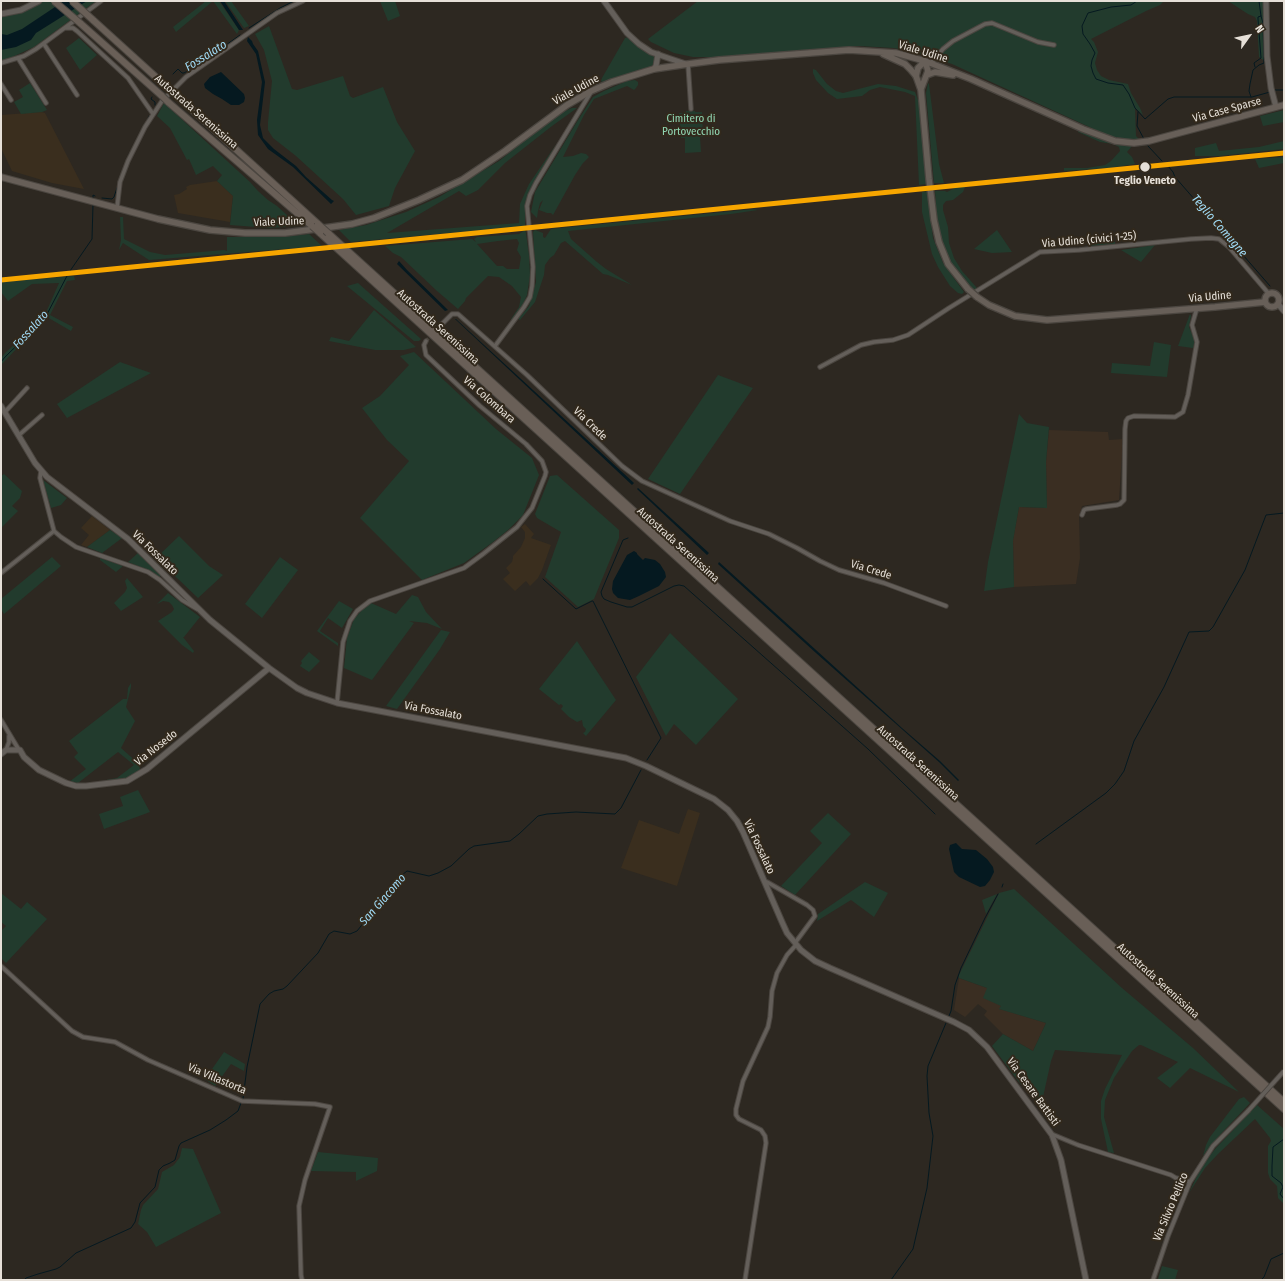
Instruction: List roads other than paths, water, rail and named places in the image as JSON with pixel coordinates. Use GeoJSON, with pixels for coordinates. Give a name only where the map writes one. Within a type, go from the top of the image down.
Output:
{"type":"FeatureCollection","features":[{"type":"Feature","properties":{"kind":"highway","name":"Autostrada Serenissima"},"geometry":{"type":"LineString","coordinates":[[54,1],[168,102],[315,225],[328,233],[335,243]]}},
{"type":"Feature","properties":{"kind":"highway","name":"Autostrada Serenissima"},"geometry":{"type":"LineString","coordinates":[[72,1],[170,89],[315,225],[320,233],[335,243],[1284,1110]]}},
{"type":"Feature","properties":{"kind":"highway","name":"Autostrada Serenissima"},"geometry":{"type":"LineString","coordinates":[[348,255],[1284,1101]]}},
{"type":"Feature","properties":{"kind":"main road","name":"Viale Udine"},"geometry":{"type":"LineString","coordinates":[[1,177],[158,219],[201,228],[245,232],[308,231],[352,224],[374,218],[419,200],[462,180],[505,151],[567,105],[591,91],[612,82],[654,69],[688,64],[719,60],[841,51],[875,51],[896,53],[928,62],[971,79],[1083,129],[1116,141],[1137,143],[1176,135]]}},
{"type":"Feature","properties":{"kind":"main road"},"geometry":{"type":"LineString","coordinates":[[875,51],[892,57],[905,64],[916,76],[921,90]]}},
{"type":"Feature","properties":{"kind":"main road"},"geometry":{"type":"LineString","coordinates":[[921,90],[928,71],[928,62]]}},
{"type":"Feature","properties":{"kind":"main road"},"geometry":{"type":"LineString","coordinates":[[916,76],[918,68],[928,62]]}},
{"type":"Feature","properties":{"kind":"main road"},"geometry":{"type":"LineString","coordinates":[[927,75],[935,72],[971,79]]}},
{"type":"Feature","properties":{"kind":"main road","name":"Via Udine"},"geometry":{"type":"LineString","coordinates":[[921,90],[934,220],[942,252],[956,276],[977,297],[989,305],[1015,316],[1028,319],[1047,320],[1265,302],[1271,307],[1275,306],[1280,300]]}},
{"type":"Feature","properties":{"kind":"main road","name":"Via Case Sparse"},"geometry":{"type":"LineString","coordinates":[[1176,135],[1280,106]]}},
{"type":"Feature","properties":{"kind":"main road"},"geometry":{"type":"LineString","coordinates":[[1265,302],[1266,297],[1270,294],[1275,294],[1280,300]]}},
{"type":"Feature","properties":{"kind":"street"},"geometry":{"type":"LineString","coordinates":[[1,14],[21,10],[39,1]]}},
{"type":"Feature","properties":{"kind":"street"},"geometry":{"type":"LineString","coordinates":[[117,208],[120,182],[128,161],[153,114],[162,101],[182,82],[277,13],[303,1]]}},
{"type":"Feature","properties":{"kind":"street"},"geometry":{"type":"LineString","coordinates":[[604,1],[627,33],[639,44],[651,52],[688,64],[691,109]]}},
{"type":"Feature","properties":{"kind":"street"},"geometry":{"type":"LineString","coordinates":[[1266,1],[1271,88],[1273,95],[1280,106]]}},
{"type":"Feature","properties":{"kind":"street"},"geometry":{"type":"LineString","coordinates":[[1,63],[18,58],[36,49],[99,2]]}},
{"type":"Feature","properties":{"kind":"street"},"geometry":{"type":"LineString","coordinates":[[928,62],[953,42],[985,24],[992,23],[1038,42],[1054,45]]}},
{"type":"Feature","properties":{"kind":"street"},"geometry":{"type":"LineString","coordinates":[[66,28],[73,28],[77,31],[128,78],[153,114]]}},
{"type":"Feature","properties":{"kind":"street"},"geometry":{"type":"LineString","coordinates":[[44,44],[77,95]]}},
{"type":"Feature","properties":{"kind":"street"},"geometry":{"type":"LineString","coordinates":[[654,69],[658,54]]}},
{"type":"Feature","properties":{"kind":"street"},"geometry":{"type":"LineString","coordinates":[[18,58],[46,103]]}},
{"type":"Feature","properties":{"kind":"street"},"geometry":{"type":"LineString","coordinates":[[1,84],[11,100]]}},
{"type":"Feature","properties":{"kind":"street"},"geometry":{"type":"LineString","coordinates":[[442,324],[452,314],[458,314],[495,346],[524,307],[530,297],[532,286],[533,267],[527,206],[530,195],[542,172],[591,91]]}},
{"type":"Feature","properties":{"kind":"street","name":"Via Udine (civici 1-25)"},"geometry":{"type":"LineString","coordinates":[[820,367],[861,345],[908,336],[949,308],[1040,252],[1079,250],[1191,239],[1219,239],[1229,247],[1270,294]]}},
{"type":"Feature","properties":{"kind":"street"},"geometry":{"type":"LineString","coordinates":[[1280,300],[1284,311]]}},
{"type":"Feature","properties":{"kind":"street"},"geometry":{"type":"LineString","coordinates":[[1082,515],[1086,509],[1117,505],[1124,500],[1125,429],[1128,418],[1134,416],[1174,417],[1182,412],[1188,395],[1197,342],[1192,325],[1197,308]]}},
{"type":"Feature","properties":{"kind":"street","name":"Via Colombara"},"geometry":{"type":"LineString","coordinates":[[337,703],[343,642],[350,621],[357,611],[370,602],[464,568],[517,527],[532,508],[546,472],[542,461],[526,444],[480,406],[426,355],[424,345],[426,341]]}},
{"type":"Feature","properties":{"kind":"street","name":"Via Crede"},"geometry":{"type":"LineString","coordinates":[[495,346],[622,466],[642,481],[730,521],[769,534],[839,570],[884,583],[946,606]]}},
{"type":"Feature","properties":{"kind":"street"},"geometry":{"type":"LineString","coordinates":[[5,412],[27,388]]}},
{"type":"Feature","properties":{"kind":"street","name":"Via Fossalato"},"geometry":{"type":"LineString","coordinates":[[1,406],[41,472],[128,539],[197,609],[269,668],[302,691],[337,703],[626,758],[702,792],[728,810],[737,821],[787,933],[796,944],[806,955],[815,960],[872,986]]}},
{"type":"Feature","properties":{"kind":"street"},"geometry":{"type":"LineString","coordinates":[[19,435],[42,415]]}},
{"type":"Feature","properties":{"kind":"street"},"geometry":{"type":"LineString","coordinates":[[41,472],[40,478],[54,531],[76,547],[148,572],[160,580],[182,600],[197,609]]}},
{"type":"Feature","properties":{"kind":"street"},"geometry":{"type":"LineString","coordinates":[[1,573],[54,531]]}},
{"type":"Feature","properties":{"kind":"street","name":"Via Nosedo"},"geometry":{"type":"LineString","coordinates":[[1,720],[9,735],[29,762],[39,770],[66,783],[76,786],[127,781],[148,769],[269,668]]}},
{"type":"Feature","properties":{"kind":"street"},"geometry":{"type":"LineString","coordinates":[[1,754],[6,750],[9,742],[9,735]]}},
{"type":"Feature","properties":{"kind":"street"},"geometry":{"type":"LineString","coordinates":[[6,750],[20,750]]}},
{"type":"Feature","properties":{"kind":"street"},"geometry":{"type":"LineString","coordinates":[[745,1280],[766,1143],[765,1136],[760,1130],[739,1119],[736,1115],[736,1109],[743,1081],[768,1027],[771,1012],[772,991],[777,973],[787,955],[814,916],[813,910],[807,905],[765,882]]}},
{"type":"Feature","properties":{"kind":"street","name":"Via Villastorta"},"geometry":{"type":"LineString","coordinates":[[1,966],[72,1031],[83,1037],[120,1044],[148,1060],[242,1101],[315,1104],[330,1107],[305,1180],[299,1206],[302,1280]]}},
{"type":"Feature","properties":{"kind":"street","name":"Via Cesare Battisti"},"geometry":{"type":"LineString","coordinates":[[872,986],[954,1022],[968,1030],[987,1047],[1052,1135],[1061,1160],[1086,1280]]}},
{"type":"Feature","properties":{"kind":"street","name":"Via Silvio Pellico"},"geometry":{"type":"LineString","coordinates":[[1153,1280],[1168,1236],[1190,1182],[1213,1146],[1248,1111],[1284,1071]]}},
{"type":"Feature","properties":{"kind":"street"},"geometry":{"type":"LineString","coordinates":[[1052,1135],[1190,1182]]}},
{"type":"Feature","properties":{"kind":"street"},"geometry":{"type":"LineString","coordinates":[[1176,1178],[1181,1186],[1186,1190]]}},
{"type":"Feature","properties":{"kind":"water"},"geometry":{"type":"Polygon","coordinates":[[[64,1],[87,1],[36,33],[31,40],[16,47],[1,50],[1,34],[7,35],[22,29],[64,1]]]}},
{"type":"Feature","properties":{"kind":"water"},"geometry":{"type":"Polygon","coordinates":[[[220,1],[224,1],[243,30],[239,30],[220,1]]]}},
{"type":"Feature","properties":{"kind":"water"},"geometry":{"type":"Polygon","coordinates":[[[248,37],[258,51],[265,82],[260,125],[263,138],[334,201],[331,204],[293,167],[268,149],[258,135],[257,120],[262,82],[256,54],[247,41],[248,37]]]}},
{"type":"Feature","properties":{"kind":"water"},"geometry":{"type":"Polygon","coordinates":[[[221,72],[244,94],[244,102],[239,105],[231,105],[205,88],[204,84],[210,77],[221,72]]]}},
{"type":"Feature","properties":{"kind":"water"},"geometry":{"type":"Polygon","coordinates":[[[399,261],[448,310],[445,311],[397,264],[399,261]]]}},
{"type":"Feature","properties":{"kind":"water"},"geometry":{"type":"Polygon","coordinates":[[[456,319],[634,483],[632,485],[456,319]]]}},
{"type":"Feature","properties":{"kind":"water"},"geometry":{"type":"Polygon","coordinates":[[[638,488],[709,553],[707,555],[637,489],[638,488]]]}},
{"type":"Feature","properties":{"kind":"water"},"geometry":{"type":"Polygon","coordinates":[[[634,551],[643,560],[645,558],[655,560],[660,564],[666,577],[659,586],[630,600],[618,598],[613,593],[613,581],[627,555],[634,551]]]}},
{"type":"Feature","properties":{"kind":"water"},"geometry":{"type":"Polygon","coordinates":[[[719,562],[940,761],[959,780],[958,781],[939,762],[718,564],[719,562]]]}},
{"type":"Feature","properties":{"kind":"water"},"geometry":{"type":"Polygon","coordinates":[[[956,843],[962,849],[976,850],[987,859],[993,867],[994,872],[985,886],[980,887],[959,877],[954,872],[949,849],[950,845],[956,843]]]}},
{"type":"Feature","properties":{"kind":"waterway","name":"Fossalato"},"geometry":{"type":"LineString","coordinates":[[249,28],[280,8],[294,1]]}},
{"type":"Feature","properties":{"kind":"waterway"},"geometry":{"type":"LineString","coordinates":[[1137,1],[1131,5],[1111,7],[1088,13],[1082,26],[1083,34],[1095,53],[1091,66],[1096,79],[1108,83],[1123,85],[1135,108],[1145,119],[1168,99],[1174,97],[1252,97],[1270,92]]}},
{"type":"Feature","properties":{"kind":"waterway"},"geometry":{"type":"LineString","coordinates":[[1255,67],[1254,63],[1261,58],[1258,19],[1258,17],[1261,16],[1259,1]]}},
{"type":"Feature","properties":{"kind":"waterway"},"geometry":{"type":"LineString","coordinates":[[1251,97],[1249,91],[1253,70],[1264,63],[1263,23],[1261,16]]}},
{"type":"Feature","properties":{"kind":"waterway","name":"Fossalato"},"geometry":{"type":"LineString","coordinates":[[173,74],[178,69],[184,73],[201,63],[240,35]]}},
{"type":"Feature","properties":{"kind":"waterway"},"geometry":{"type":"LineString","coordinates":[[1275,90],[1284,90]]}},
{"type":"Feature","properties":{"kind":"waterway","name":"Fossalato"},"geometry":{"type":"LineString","coordinates":[[152,97],[151,99],[155,102],[155,105]]}},
{"type":"Feature","properties":{"kind":"waterway","name":"Teglio Comugne"},"geometry":{"type":"LineString","coordinates":[[1138,112],[1137,126],[1144,139]]}},
{"type":"Feature","properties":{"kind":"waterway","name":"Fossalato"},"geometry":{"type":"LineString","coordinates":[[147,121],[149,116]]}},
{"type":"Feature","properties":{"kind":"waterway","name":"Teglio Comugne"},"geometry":{"type":"LineString","coordinates":[[1148,146],[1162,161]]}},
{"type":"Feature","properties":{"kind":"waterway","name":"Fossalato"},"geometry":{"type":"LineString","coordinates":[[127,160],[129,154]]}},
{"type":"Feature","properties":{"kind":"waterway","name":"Teglio Comugne"},"geometry":{"type":"LineString","coordinates":[[1168,166],[1175,177],[1270,286]]}},
{"type":"Feature","properties":{"kind":"waterway","name":"Fossalato"},"geometry":{"type":"LineString","coordinates":[[102,198],[112,199],[117,188]]}},
{"type":"Feature","properties":{"kind":"waterway","name":"Fossalato"},"geometry":{"type":"LineString","coordinates":[[93,198],[93,195],[95,196]]}},
{"type":"Feature","properties":{"kind":"waterway","name":"Fossalato"},"geometry":{"type":"LineString","coordinates":[[70,271],[92,239],[93,205]]}},
{"type":"Feature","properties":{"kind":"waterway","name":"Fossalato"},"geometry":{"type":"LineString","coordinates":[[1,362],[45,318],[68,274]]}},
{"type":"Feature","properties":{"kind":"waterway"},"geometry":{"type":"LineString","coordinates":[[1036,844],[1106,793],[1115,784],[1124,771],[1134,741],[1164,687],[1189,632],[1209,631],[1213,627],[1245,570],[1266,515],[1284,513]]}},
{"type":"Feature","properties":{"kind":"waterway"},"geometry":{"type":"LineString","coordinates":[[628,538],[623,540],[601,592],[604,599],[627,607],[632,607],[674,586],[684,586],[868,749],[935,814]]}},
{"type":"Feature","properties":{"kind":"waterway"},"geometry":{"type":"LineString","coordinates":[[543,579],[576,609],[593,601],[661,738],[647,760]]}},
{"type":"Feature","properties":{"kind":"waterway","name":"San Giacomo"},"geometry":{"type":"LineString","coordinates":[[243,1099],[247,1067],[260,1004],[269,994],[287,986],[318,953],[329,934],[334,931],[350,934],[357,931],[402,875],[407,871],[429,876],[438,873],[451,866],[474,846],[510,841],[538,816],[576,812],[615,814],[621,808],[641,770]]}},
{"type":"Feature","properties":{"kind":"waterway"},"geometry":{"type":"LineString","coordinates":[[949,1016],[955,985],[961,968],[998,894]]}},
{"type":"Feature","properties":{"kind":"waterway"},"geometry":{"type":"LineString","coordinates":[[891,1280],[913,1249],[927,1188],[933,1136],[929,1113],[927,1076],[928,1066],[946,1023]]}},
{"type":"Feature","properties":{"kind":"waterway","name":"San Giacomo"},"geometry":{"type":"LineString","coordinates":[[24,1280],[26,1278],[56,1269],[76,1253],[131,1228],[135,1222],[140,1203],[155,1187],[159,1170],[163,1166],[175,1160],[181,1143],[210,1130],[226,1120],[238,1111],[241,1103]]}},
{"type":"Feature","properties":{"kind":"waterway"},"geometry":{"type":"LineString","coordinates":[[1284,1139],[1273,1147],[1272,1166],[1272,1176],[1281,1183],[1283,1187],[1280,1194],[1284,1199]]}},
{"type":"Feature","properties":{"kind":"waterway"},"geometry":{"type":"LineString","coordinates":[[1261,1280],[1264,1277],[1271,1259],[1284,1253]]}},
{"type":"Feature","properties":{"kind":"tunnel"},"geometry":{"type":"LineString","coordinates":[[426,341],[442,324]]}},
{"type":"Feature","properties":{"kind":"place","name":"Teglio Veneto"},"geometry":{"type":"Point","coordinates":[1145,167]}},
{"type":"Feature","properties":{"kind":"park label","name":"Cimitero di Portovecchio"},"geometry":{"type":"Point","coordinates":[691,125]}}]}
